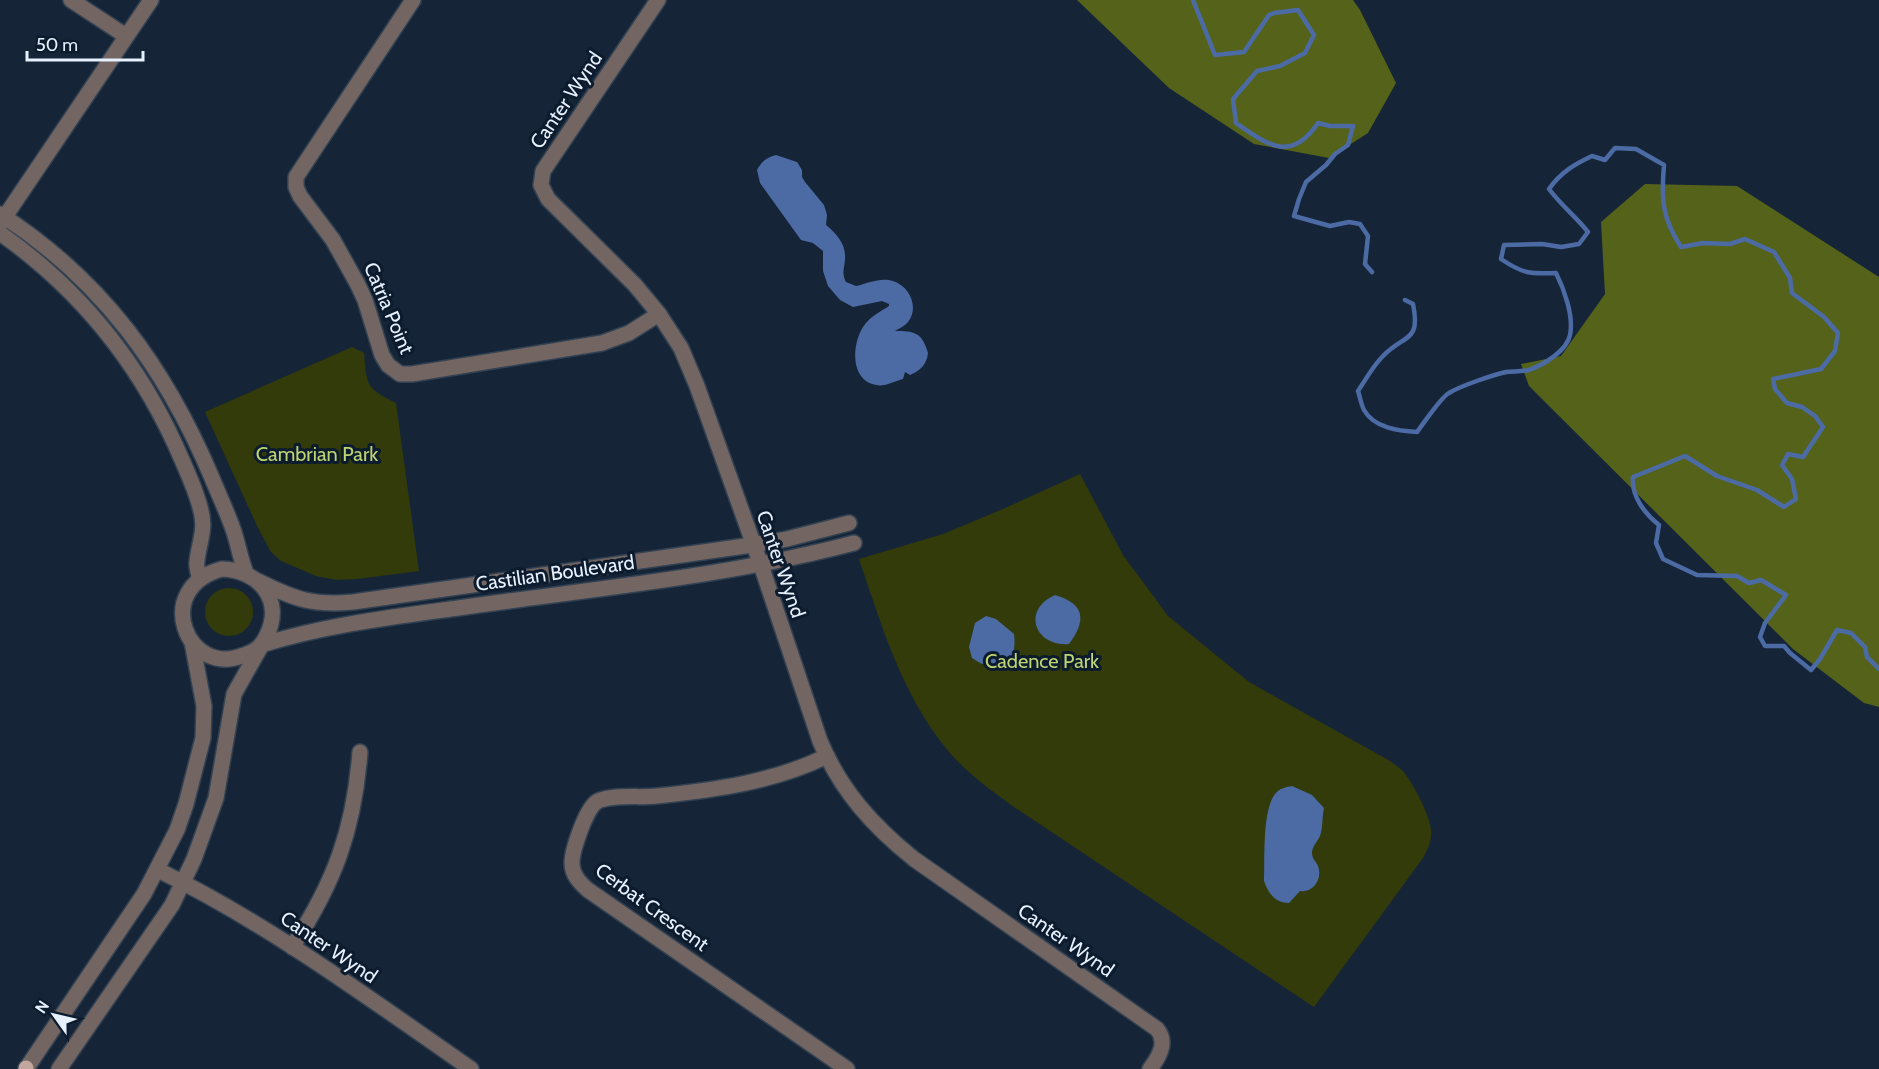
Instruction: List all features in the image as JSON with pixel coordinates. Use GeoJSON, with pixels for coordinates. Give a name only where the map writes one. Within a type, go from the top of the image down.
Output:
{"type":"FeatureCollection","features":[{"type":"Feature","properties":{"kind":"street"},"geometry":{"type":"LineString","coordinates":[[71,0],[126,36]]}},
{"type":"Feature","properties":{"kind":"street"},"geometry":{"type":"LineString","coordinates":[[59,1069],[172,905],[183,882],[205,832],[216,798],[234,693],[272,623],[270,600],[240,559],[233,529],[200,449],[150,358],[119,318],[89,285],[52,252],[2,219],[151,0]]}},
{"type":"Feature","properties":{"kind":"street","name":"Catria Point"},"geometry":{"type":"LineString","coordinates":[[413,0],[296,177],[296,187],[300,196],[333,240],[357,283],[382,355],[388,365],[400,374],[412,374],[585,347],[629,333],[659,314]]}},
{"type":"Feature","properties":{"kind":"street","name":"Canter Wynd"},"geometry":{"type":"LineString","coordinates":[[658,0],[543,171],[541,185],[548,199],[624,272],[659,314],[681,348],[761,565],[826,756],[850,797],[864,814],[914,859],[1157,1029],[1162,1039],[1161,1050],[1150,1069]]}},
{"type":"Feature","properties":{"kind":"street"},"geometry":{"type":"LineString","coordinates":[[0,233],[23,249],[59,280],[89,311],[128,360],[149,394],[175,444],[199,502],[203,532],[196,563],[200,579]]}},
{"type":"Feature","properties":{"kind":"street","name":"Castilian Boulevard"},"geometry":{"type":"LineString","coordinates":[[252,577],[279,592],[308,602],[338,603],[752,545],[787,539],[849,523]]}},
{"type":"Feature","properties":{"kind":"street","name":"Castilian Boulevard"},"geometry":{"type":"LineString","coordinates":[[261,646],[306,632],[372,620],[761,565],[854,543]]}},
{"type":"Feature","properties":{"kind":"street"},"geometry":{"type":"LineString","coordinates":[[26,1069],[144,894],[177,830],[186,804],[203,738],[204,706],[192,642],[183,624],[184,603],[193,586],[210,572],[234,569],[252,577]]}},
{"type":"Feature","properties":{"kind":"street"},"geometry":{"type":"LineString","coordinates":[[192,642],[199,649],[218,658],[239,657],[261,646]]}},
{"type":"Feature","properties":{"kind":"street"},"geometry":{"type":"LineString","coordinates":[[292,947],[322,899],[338,860],[354,810],[360,752]]}},
{"type":"Feature","properties":{"kind":"street","name":"Cerbat Crescent"},"geometry":{"type":"LineString","coordinates":[[826,756],[770,778],[658,796],[599,801],[588,810],[572,864],[575,876],[588,890],[847,1069]]}},
{"type":"Feature","properties":{"kind":"street","name":"Canter Wynd"},"geometry":{"type":"LineString","coordinates":[[158,870],[268,931],[471,1069]]}},
{"type":"Feature","properties":{"kind":"green space"},"geometry":{"type":"Polygon","coordinates":[[[1077,0],[1353,0],[1396,83],[1368,133],[1329,158],[1254,144],[1169,88],[1077,0]]]}},
{"type":"Feature","properties":{"kind":"green space"},"geometry":{"type":"Polygon","coordinates":[[[1645,184],[1737,186],[1879,277],[1879,707],[1864,703],[1793,649],[1529,386],[1521,364],[1561,356],[1605,294],[1601,222],[1645,184]]]}},
{"type":"Feature","properties":{"kind":"green space","name":"Cambrian Park"},"geometry":{"type":"Polygon","coordinates":[[[352,347],[364,353],[367,379],[373,389],[396,403],[419,571],[336,580],[316,576],[281,561],[271,552],[258,528],[205,412],[352,347]]]}},
{"type":"Feature","properties":{"kind":"green space","name":"Cadence Park"},"geometry":{"type":"Polygon","coordinates":[[[1080,474],[1123,555],[1168,616],[1249,682],[1390,761],[1406,775],[1424,807],[1431,834],[1423,858],[1314,1007],[1011,805],[976,778],[945,747],[916,704],[904,680],[859,559],[943,534],[1080,474]]]}},
{"type":"Feature","properties":{"kind":"green space"},"geometry":{"type":"Polygon","coordinates":[[[224,588],[234,588],[246,595],[253,607],[253,617],[246,629],[234,636],[224,636],[209,625],[205,617],[205,607],[216,592],[224,588]]]}},
{"type":"Feature","properties":{"kind":"water"},"geometry":{"type":"Polygon","coordinates":[[[776,155],[797,162],[805,182],[824,205],[827,215],[826,225],[837,235],[844,248],[843,273],[846,282],[856,286],[888,280],[899,283],[908,292],[912,302],[912,314],[907,323],[895,331],[912,332],[923,341],[928,353],[925,364],[917,371],[910,375],[905,372],[903,379],[883,385],[867,382],[861,375],[855,358],[861,330],[889,304],[882,301],[853,307],[840,300],[828,286],[823,271],[823,251],[813,243],[801,240],[760,183],[757,170],[762,162],[776,155]]]}},
{"type":"Feature","properties":{"kind":"water"},"geometry":{"type":"Polygon","coordinates":[[[1055,595],[1073,603],[1080,614],[1078,628],[1069,644],[1048,640],[1036,626],[1038,609],[1055,595]]]}},
{"type":"Feature","properties":{"kind":"water"},"geometry":{"type":"Polygon","coordinates":[[[986,616],[996,619],[1014,634],[1013,654],[1004,665],[998,667],[972,658],[969,647],[975,623],[986,616]]]}},
{"type":"Feature","properties":{"kind":"water"},"geometry":{"type":"Polygon","coordinates":[[[1292,786],[1312,795],[1324,808],[1321,833],[1312,853],[1318,866],[1318,880],[1309,890],[1300,891],[1289,903],[1284,903],[1270,893],[1264,881],[1264,848],[1271,802],[1279,790],[1292,786]]]}},
{"type":"Feature","properties":{"kind":"waterway"},"geometry":{"type":"LineString","coordinates":[[1193,0],[1215,55],[1244,52],[1269,15],[1298,10],[1314,35],[1305,53],[1280,66],[1257,71],[1233,99],[1236,123],[1259,138],[1279,146],[1298,143],[1318,123],[1330,126],[1353,126],[1348,145],[1335,154],[1306,182],[1294,216],[1330,226],[1349,222],[1360,224],[1368,236],[1365,264],[1372,272]]}},
{"type":"Feature","properties":{"kind":"waterway"},"geometry":{"type":"LineString","coordinates":[[1405,300],[1413,304],[1415,317],[1413,332],[1379,360],[1358,391],[1364,410],[1374,421],[1395,429],[1417,432],[1449,393],[1468,384],[1506,372],[1535,368],[1554,357],[1568,341],[1571,320],[1565,295],[1556,273],[1527,272],[1501,259],[1504,245],[1542,244],[1561,247],[1579,244],[1588,232],[1549,189],[1558,178],[1574,165],[1592,156],[1605,160],[1615,148],[1636,149],[1664,165],[1664,208],[1670,227],[1681,247],[1703,243],[1730,244],[1745,239],[1774,252],[1790,278],[1792,293],[1824,317],[1838,333],[1835,351],[1821,369],[1773,379],[1775,389],[1787,403],[1802,407],[1815,416],[1823,427],[1803,457],[1788,454],[1782,465],[1792,479],[1796,499],[1784,507],[1757,490],[1717,476],[1685,456],[1633,477],[1634,491],[1640,504],[1659,525],[1656,543],[1663,559],[1697,575],[1737,576],[1749,583],[1761,580],[1786,595],[1765,623],[1760,637],[1765,646],[1784,646],[1811,670],[1837,630],[1851,633],[1865,647],[1867,657],[1879,669]]}}]}
